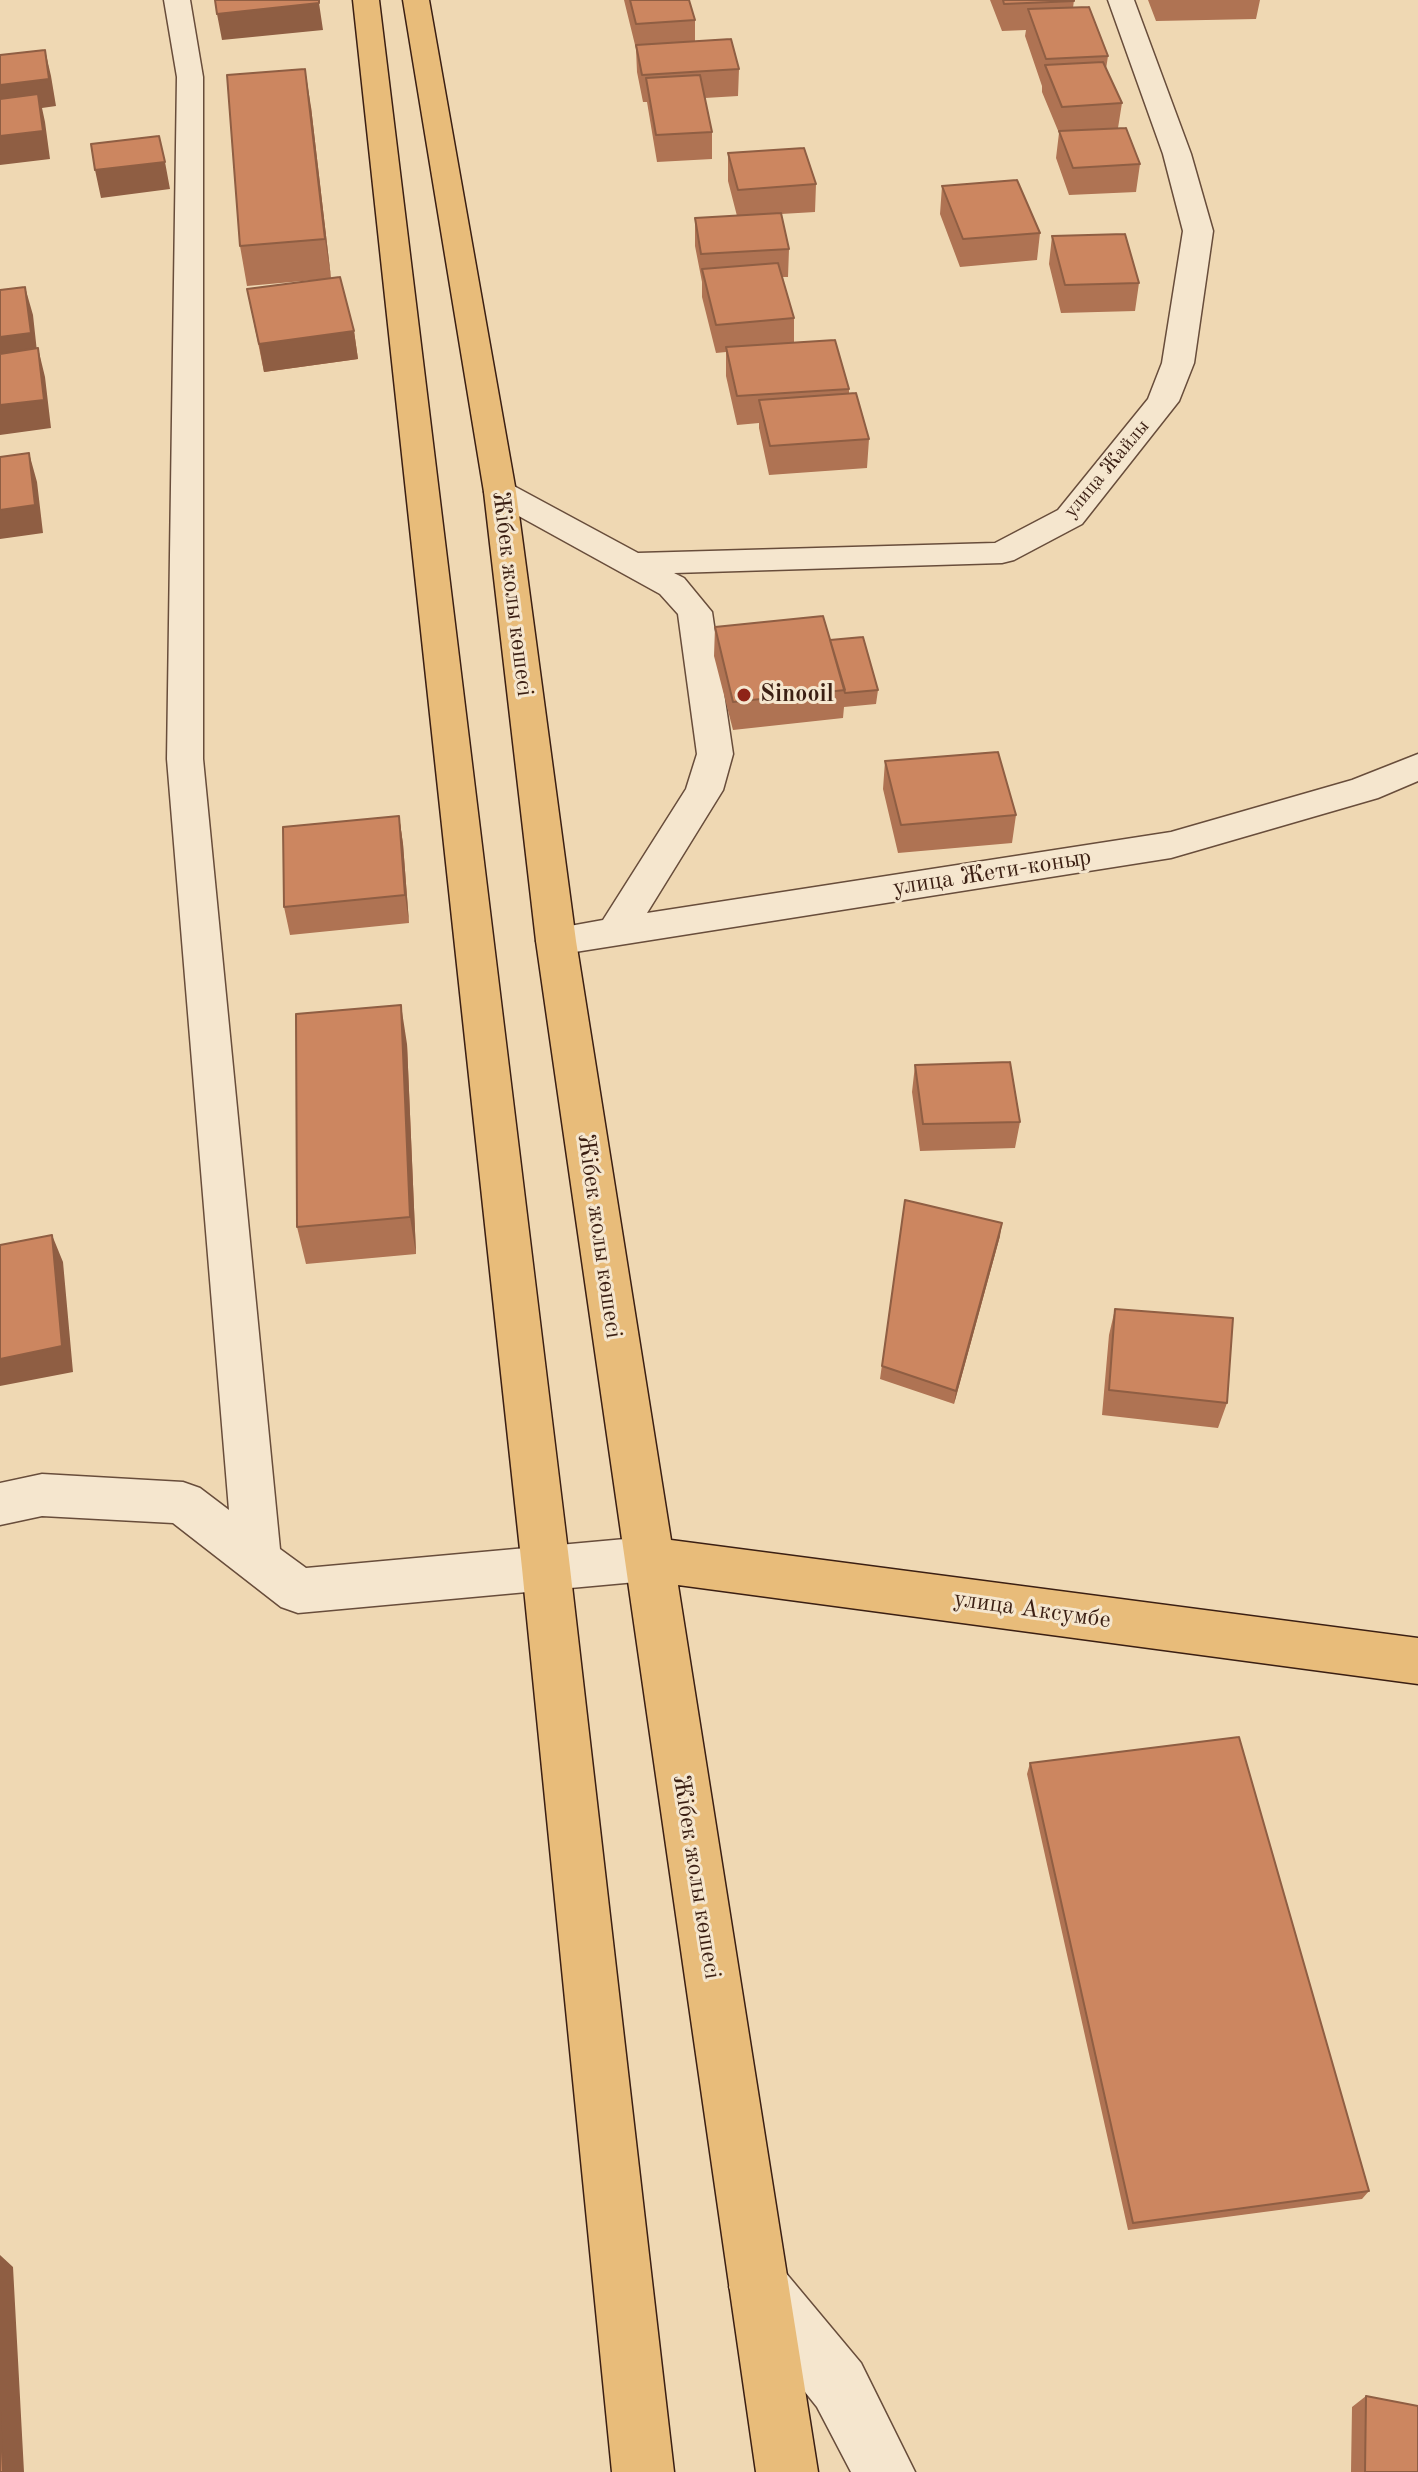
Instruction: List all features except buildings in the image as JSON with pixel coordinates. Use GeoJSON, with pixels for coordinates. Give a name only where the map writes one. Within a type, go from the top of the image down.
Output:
{"type":"FeatureCollection","features":[{"type":"Feature","properties":{"kind":"main road"},"geometry":{"type":"LineString","coordinates":[[366,0],[546,1568],[643,2472]]}},
{"type":"Feature","properties":{"kind":"main road","name":"Жібек жолы көшесі"},"geometry":{"type":"LineString","coordinates":[[416,0],[500,492],[556,941],[787,2472]]}},
{"type":"Feature","properties":{"kind":"main road","name":"улица Аксумбе"},"geometry":{"type":"LineString","coordinates":[[647,1559],[1418,1661]]}},
{"type":"Feature","properties":{"kind":"street"},"geometry":{"type":"LineString","coordinates":[[177,0],[190,77],[185,759],[257,1559]]}},
{"type":"Feature","properties":{"kind":"street","name":"улица Жайлы"},"geometry":{"type":"LineString","coordinates":[[632,564],[1002,553],[1070,517],[1163,401],[1178,363],[1198,231],[1177,154],[1121,0]]}},
{"type":"Feature","properties":{"kind":"street"},"geometry":{"type":"LineString","coordinates":[[500,492],[672,586],[695,612],[715,754],[704,790],[615,932]]}},
{"type":"Feature","properties":{"kind":"street","name":"улица Жети-коныр"},"geometry":{"type":"LineString","coordinates":[[556,941],[1171,845],[1365,789],[1418,766]]}},
{"type":"Feature","properties":{"kind":"street"},"geometry":{"type":"LineString","coordinates":[[0,1504],[42,1495],[183,1503],[298,1591],[647,1559]]}},
{"type":"Feature","properties":{"kind":"street"},"geometry":{"type":"LineString","coordinates":[[759,2287],[839,2385],[884,2472]]}},
{"type":"Feature","properties":{"kind":"place","name":"Sinooil"},"geometry":{"type":"Point","coordinates":[744,695]}}]}
